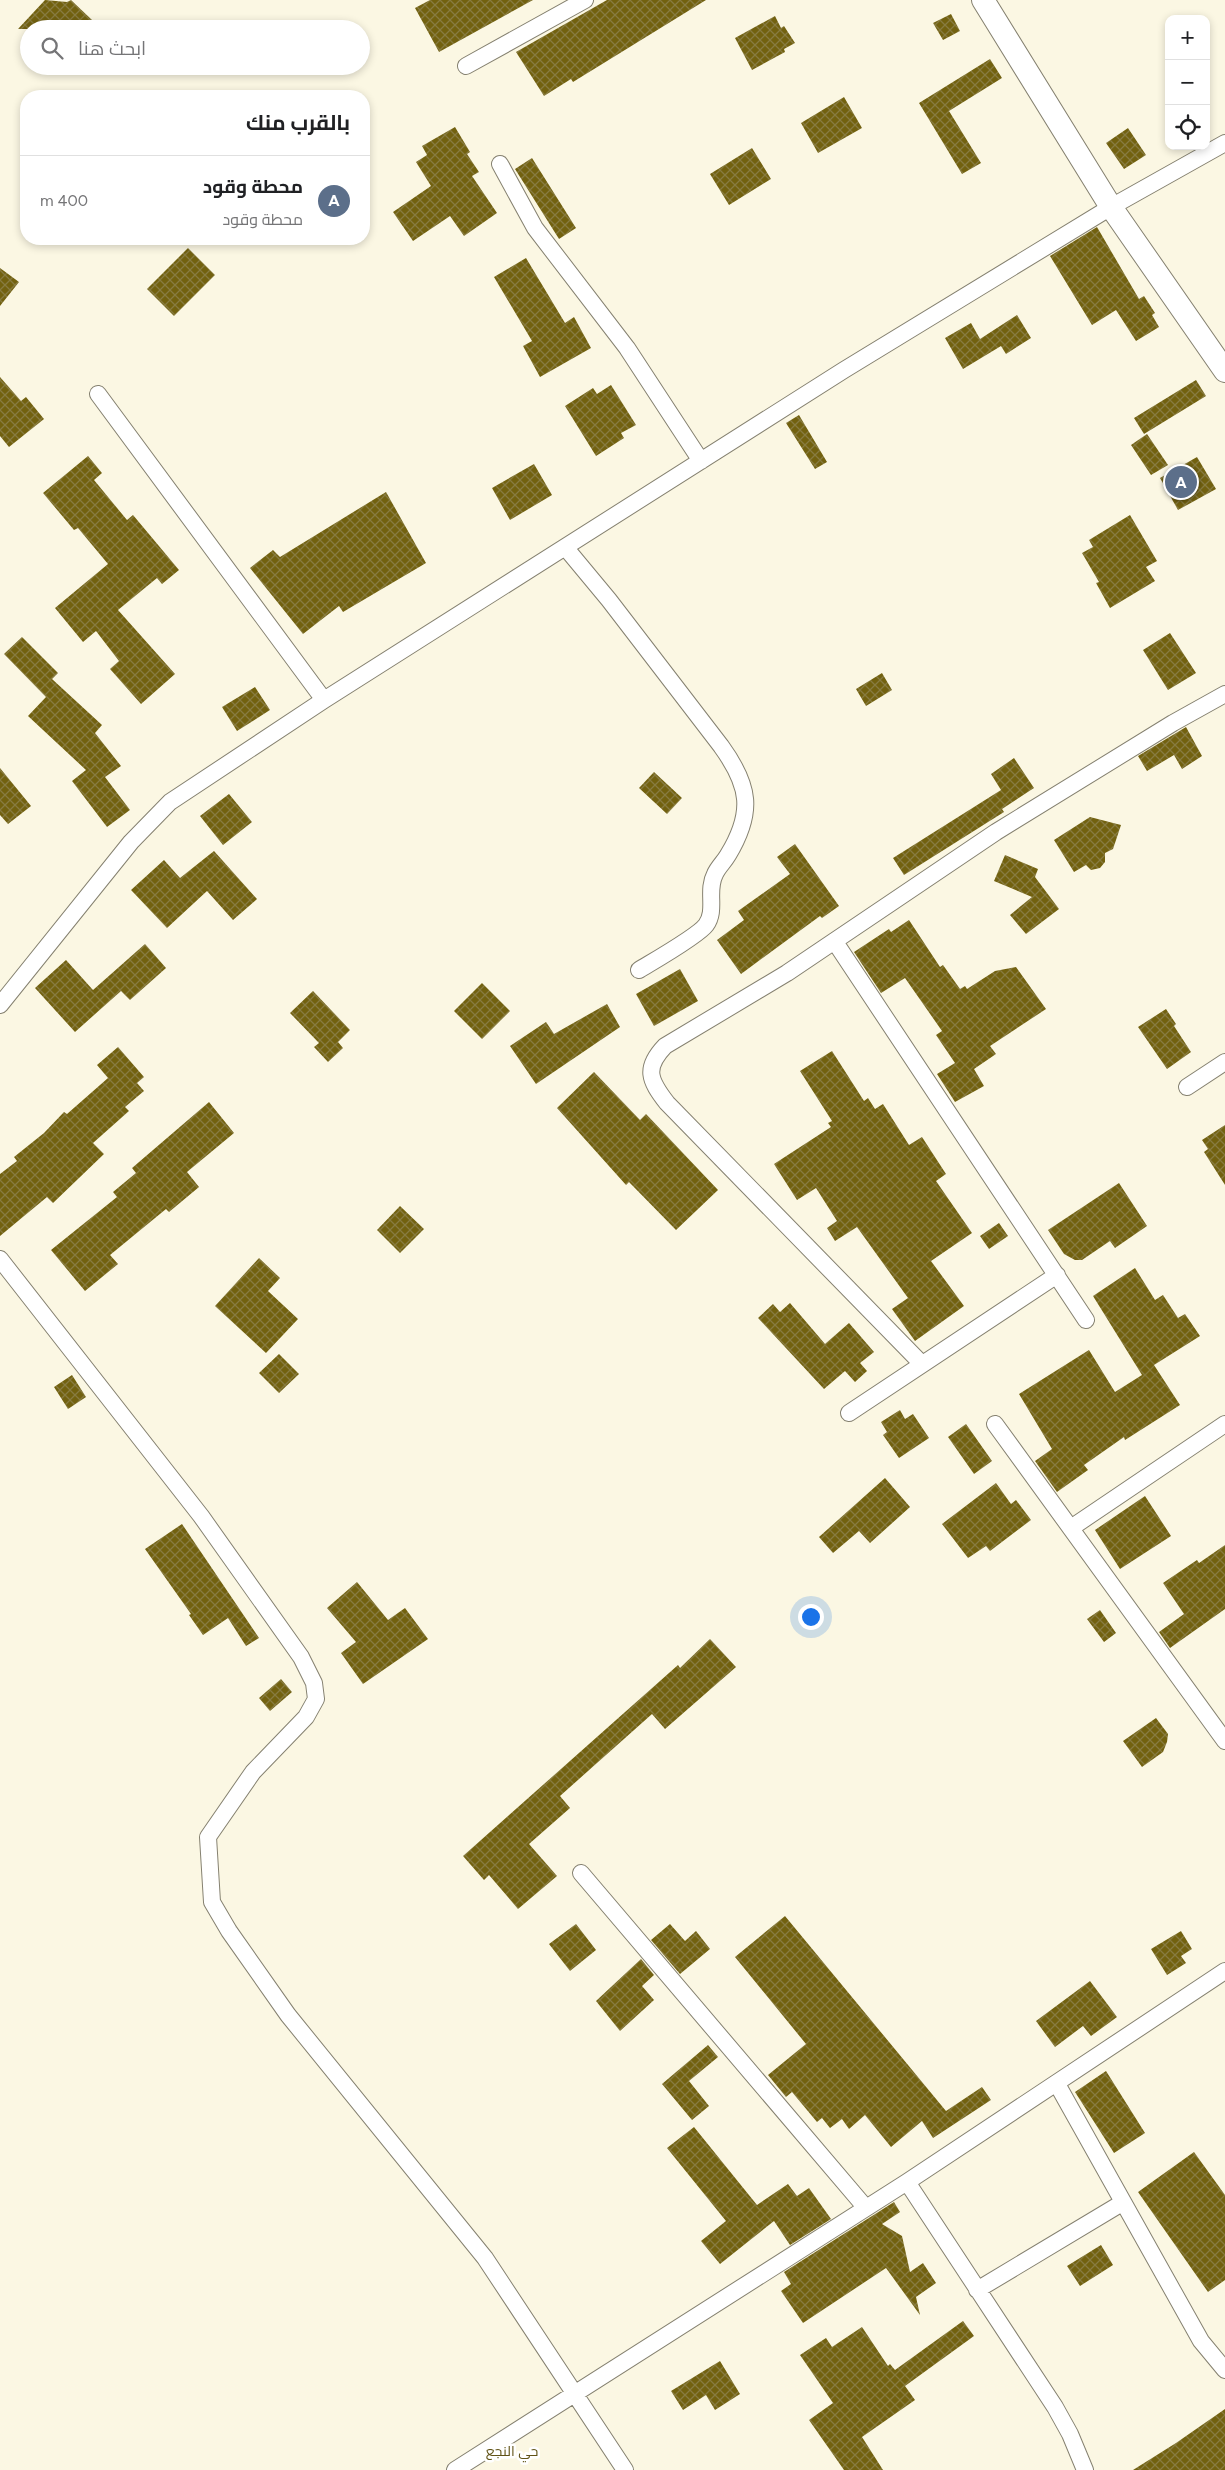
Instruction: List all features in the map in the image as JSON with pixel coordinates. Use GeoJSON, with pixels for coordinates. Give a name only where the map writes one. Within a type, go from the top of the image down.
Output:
{"type":"FeatureCollection","features":[{"type":"Feature","properties":{"kind":"main road"},"geometry":{"type":"LineString","coordinates":[[983,0],[1111,206],[1225,371]]}},
{"type":"Feature","properties":{"kind":"street"},"geometry":{"type":"LineString","coordinates":[[466,66],[585,0]]}},
{"type":"Feature","properties":{"kind":"street"},"geometry":{"type":"LineString","coordinates":[[0,1005],[153,818],[170,802],[324,700],[844,370],[1111,206],[1225,143]]}},
{"type":"Feature","properties":{"kind":"street"},"geometry":{"type":"LineString","coordinates":[[500,164],[535,228],[627,348],[701,461]]}},
{"type":"Feature","properties":{"kind":"street"},"geometry":{"type":"LineString","coordinates":[[98,394],[324,700]]}},
{"type":"Feature","properties":{"kind":"street"},"geometry":{"type":"LineString","coordinates":[[565,547],[609,600],[721,746],[737,768],[744,784],[746,802],[742,830],[728,857],[715,874],[711,887],[712,914],[705,927],[638,970]]}},
{"type":"Feature","properties":{"kind":"street"},"geometry":{"type":"LineString","coordinates":[[921,1363],[667,1103],[652,1080],[650,1068],[655,1056],[666,1046],[835,942],[912,887],[996,832],[1173,723],[1225,694]]}},
{"type":"Feature","properties":{"kind":"street"},"geometry":{"type":"LineString","coordinates":[[835,942],[1086,1320]]}},
{"type":"Feature","properties":{"kind":"street"},"geometry":{"type":"LineString","coordinates":[[1187,1086],[1225,1062]]}},
{"type":"Feature","properties":{"kind":"street"},"geometry":{"type":"LineString","coordinates":[[0,1260],[201,1516],[302,1658],[314,1683],[316,1699],[306,1717],[253,1772],[208,1837],[212,1902],[229,1932],[288,2015],[485,2258],[625,2470]]}},
{"type":"Feature","properties":{"kind":"street"},"geometry":{"type":"LineString","coordinates":[[849,1413],[921,1363],[1057,1275]]}},
{"type":"Feature","properties":{"kind":"street"},"geometry":{"type":"LineString","coordinates":[[995,1424],[1225,1741]]}},
{"type":"Feature","properties":{"kind":"street"},"geometry":{"type":"LineString","coordinates":[[1071,1528],[1225,1424]]}},
{"type":"Feature","properties":{"kind":"street"},"geometry":{"type":"LineString","coordinates":[[581,1873],[866,2208]]}},
{"type":"Feature","properties":{"kind":"street"},"geometry":{"type":"LineString","coordinates":[[455,2470],[576,2395],[907,2182],[1225,1971]]}},
{"type":"Feature","properties":{"kind":"street"},"geometry":{"type":"LineString","coordinates":[[1057,2084],[1201,2341],[1225,2370]]}},
{"type":"Feature","properties":{"kind":"street"},"geometry":{"type":"LineString","coordinates":[[907,2182],[1055,2406],[1070,2434],[1084,2470]]}},
{"type":"Feature","properties":{"kind":"street"},"geometry":{"type":"LineString","coordinates":[[977,2290],[1122,2203]]}},
{"type":"Feature","properties":{"kind":"building"},"geometry":{"type":"Polygon","coordinates":[[[45,0],[67,2],[71,0],[92,20],[26,20],[45,0]]]}},
{"type":"Feature","properties":{"kind":"building"},"geometry":{"type":"Polygon","coordinates":[[[430,0],[533,0],[439,52],[415,8],[430,0]]]}},
{"type":"Feature","properties":{"kind":"building"},"geometry":{"type":"Polygon","coordinates":[[[607,0],[706,0],[573,82],[571,79],[544,96],[516,52],[607,0]]]}},
{"type":"Feature","properties":{"kind":"building"},"geometry":{"type":"Polygon","coordinates":[[[951,14],[960,31],[943,40],[933,23],[951,14]]]}},
{"type":"Feature","properties":{"kind":"building"},"geometry":{"type":"Polygon","coordinates":[[[775,16],[781,28],[784,26],[795,43],[784,49],[785,52],[752,70],[735,38],[775,16]]]}},
{"type":"Feature","properties":{"kind":"building"},"geometry":{"type":"Polygon","coordinates":[[[990,59],[1002,78],[949,111],[981,163],[962,174],[919,103],[990,59]]]}},
{"type":"Feature","properties":{"kind":"building"},"geometry":{"type":"Polygon","coordinates":[[[844,97],[862,128],[818,153],[801,123],[844,97]]]}},
{"type":"Feature","properties":{"kind":"building"},"geometry":{"type":"Polygon","coordinates":[[[455,127],[470,152],[467,154],[479,172],[472,176],[497,213],[464,236],[450,216],[413,241],[393,212],[431,186],[416,162],[427,155],[422,146],[455,127]]]}},
{"type":"Feature","properties":{"kind":"building"},"geometry":{"type":"Polygon","coordinates":[[[1128,128],[1146,155],[1124,169],[1106,143],[1128,128]]]}},
{"type":"Feature","properties":{"kind":"building"},"geometry":{"type":"Polygon","coordinates":[[[752,148],[771,179],[729,205],[710,174],[752,148]]]}},
{"type":"Feature","properties":{"kind":"building"},"geometry":{"type":"Polygon","coordinates":[[[532,158],[576,228],[559,239],[515,169],[532,158]]]}},
{"type":"Feature","properties":{"kind":"building"},"geometry":{"type":"Polygon","coordinates":[[[1097,227],[1139,299],[1144,296],[1155,313],[1152,315],[1159,327],[1136,341],[1116,310],[1092,325],[1050,256],[1097,227]]]}},
{"type":"Feature","properties":{"kind":"building"},"geometry":{"type":"Polygon","coordinates":[[[188,248],[215,275],[174,316],[147,289],[188,248]]]}},
{"type":"Feature","properties":{"kind":"building"},"geometry":{"type":"Polygon","coordinates":[[[526,258],[565,323],[574,317],[591,348],[540,377],[523,346],[532,341],[494,277],[526,258]]]}},
{"type":"Feature","properties":{"kind":"building"},"geometry":{"type":"Polygon","coordinates":[[[0,268],[19,282],[0,306],[0,268]]]}},
{"type":"Feature","properties":{"kind":"building"},"geometry":{"type":"Polygon","coordinates":[[[1017,315],[1031,338],[1006,354],[1001,346],[963,369],[945,338],[971,323],[980,339],[1017,315]]]}},
{"type":"Feature","properties":{"kind":"building"},"geometry":{"type":"Polygon","coordinates":[[[0,377],[21,401],[26,397],[44,419],[9,447],[0,436],[0,377]]]}},
{"type":"Feature","properties":{"kind":"building"},"geometry":{"type":"Polygon","coordinates":[[[1196,380],[1206,396],[1144,434],[1134,418],[1196,380]]]}},
{"type":"Feature","properties":{"kind":"building"},"geometry":{"type":"Polygon","coordinates":[[[611,385],[636,425],[621,433],[624,438],[596,456],[565,406],[593,388],[597,394],[611,385]]]}},
{"type":"Feature","properties":{"kind":"building"},"geometry":{"type":"Polygon","coordinates":[[[799,415],[827,462],[815,469],[786,423],[799,415]]]}},
{"type":"Feature","properties":{"kind":"building"},"geometry":{"type":"Polygon","coordinates":[[[1147,434],[1168,465],[1151,475],[1131,445],[1147,434]]]}},
{"type":"Feature","properties":{"kind":"building"},"geometry":{"type":"Polygon","coordinates":[[[88,456],[102,473],[94,480],[127,520],[133,515],[179,570],[162,584],[157,578],[118,610],[175,674],[141,704],[110,669],[119,661],[96,631],[83,642],[55,608],[108,564],[78,528],[74,530],[43,493],[88,456]]]}},
{"type":"Feature","properties":{"kind":"building"},"geometry":{"type":"Polygon","coordinates":[[[1197,457],[1216,489],[1178,510],[1160,478],[1197,457]]]}},
{"type":"Feature","properties":{"kind":"building"},"geometry":{"type":"Polygon","coordinates":[[[534,464],[552,495],[510,520],[492,488],[534,464]]]}},
{"type":"Feature","properties":{"kind":"building"},"geometry":{"type":"Polygon","coordinates":[[[386,492],[426,563],[343,612],[339,606],[303,634],[250,568],[273,550],[280,557],[386,492]]]}},
{"type":"Feature","properties":{"kind":"building"},"geometry":{"type":"Polygon","coordinates":[[[1130,515],[1157,561],[1146,567],[1155,581],[1110,608],[1096,583],[1099,582],[1082,553],[1093,547],[1089,540],[1130,515]]]}},
{"type":"Feature","properties":{"kind":"building"},"geometry":{"type":"Polygon","coordinates":[[[1170,633],[1196,673],[1168,690],[1143,650],[1170,633]]]}},
{"type":"Feature","properties":{"kind":"building"},"geometry":{"type":"Polygon","coordinates":[[[22,637],[58,673],[52,679],[102,725],[95,733],[121,766],[105,777],[130,810],[107,827],[72,781],[86,770],[28,716],[46,697],[4,654],[22,637]]]}},
{"type":"Feature","properties":{"kind":"building"},"geometry":{"type":"Polygon","coordinates":[[[882,673],[892,690],[866,706],[856,689],[882,673]]]}},
{"type":"Feature","properties":{"kind":"building"},"geometry":{"type":"Polygon","coordinates":[[[255,687],[270,710],[237,731],[222,707],[255,687]]]}},
{"type":"Feature","properties":{"kind":"building"},"geometry":{"type":"Polygon","coordinates":[[[1186,727],[1202,756],[1182,769],[1174,755],[1147,771],[1138,756],[1186,727]]]}},
{"type":"Feature","properties":{"kind":"building"},"geometry":{"type":"Polygon","coordinates":[[[1014,758],[1034,788],[1002,809],[1004,812],[904,875],[893,858],[1001,790],[991,774],[1014,758]]]}},
{"type":"Feature","properties":{"kind":"building"},"geometry":{"type":"Polygon","coordinates":[[[0,768],[31,806],[8,824],[0,815],[0,768]]]}},
{"type":"Feature","properties":{"kind":"building"},"geometry":{"type":"Polygon","coordinates":[[[654,772],[682,798],[667,814],[639,788],[654,772]]]}},
{"type":"Feature","properties":{"kind":"building"},"geometry":{"type":"Polygon","coordinates":[[[229,794],[252,822],[223,845],[200,816],[229,794]]]}},
{"type":"Feature","properties":{"kind":"building"},"geometry":{"type":"Polygon","coordinates":[[[1090,817],[1121,825],[1113,849],[1105,853],[1105,862],[1100,868],[1091,870],[1086,865],[1074,872],[1054,840],[1090,817]]]}},
{"type":"Feature","properties":{"kind":"building"},"geometry":{"type":"Polygon","coordinates":[[[795,844],[839,906],[822,918],[820,916],[741,974],[717,940],[744,920],[738,911],[790,874],[777,857],[795,844]]]}},
{"type":"Feature","properties":{"kind":"building"},"geometry":{"type":"Polygon","coordinates":[[[214,851],[257,899],[233,920],[207,891],[167,928],[131,890],[164,860],[180,878],[214,851]]]}},
{"type":"Feature","properties":{"kind":"building"},"geometry":{"type":"Polygon","coordinates":[[[1005,855],[1038,869],[1035,877],[1059,909],[1026,934],[1010,915],[1032,897],[994,881],[1005,855]]]}},
{"type":"Feature","properties":{"kind":"building"},"geometry":{"type":"Polygon","coordinates":[[[909,920],[940,967],[943,965],[960,989],[965,986],[967,989],[995,971],[1016,967],[1046,1009],[990,1046],[996,1054],[974,1069],[984,1086],[955,1102],[937,1074],[955,1063],[936,1035],[942,1031],[905,978],[881,993],[854,952],[889,929],[891,932],[909,920]]]}},
{"type":"Feature","properties":{"kind":"building"},"geometry":{"type":"Polygon","coordinates":[[[145,944],[166,968],[130,1000],[121,991],[75,1032],[35,988],[66,960],[93,990],[145,944]]]}},
{"type":"Feature","properties":{"kind":"building"},"geometry":{"type":"Polygon","coordinates":[[[680,969],[698,1001],[654,1026],[636,994],[680,969]]]}},
{"type":"Feature","properties":{"kind":"building"},"geometry":{"type":"Polygon","coordinates":[[[482,983],[510,1011],[482,1039],[454,1011],[482,983]]]}},
{"type":"Feature","properties":{"kind":"building"},"geometry":{"type":"Polygon","coordinates":[[[313,991],[350,1030],[338,1042],[343,1048],[328,1062],[314,1047],[319,1043],[290,1013],[313,991]]]}},
{"type":"Feature","properties":{"kind":"building"},"geometry":{"type":"Polygon","coordinates":[[[607,1004],[620,1027],[536,1084],[510,1046],[546,1022],[554,1034],[607,1004]]]}},
{"type":"Feature","properties":{"kind":"building"},"geometry":{"type":"Polygon","coordinates":[[[1166,1009],[1176,1024],[1174,1026],[1191,1052],[1167,1069],[1138,1027],[1166,1009]]]}},
{"type":"Feature","properties":{"kind":"building"},"geometry":{"type":"Polygon","coordinates":[[[118,1047],[144,1077],[137,1083],[144,1091],[125,1107],[129,1111],[93,1143],[104,1154],[53,1203],[47,1197],[0,1236],[0,1174],[17,1161],[14,1157],[44,1133],[64,1112],[67,1114],[108,1078],[97,1065],[118,1047]]]}},
{"type":"Feature","properties":{"kind":"building"},"geometry":{"type":"Polygon","coordinates":[[[832,1051],[864,1101],[868,1098],[875,1109],[883,1104],[909,1145],[922,1137],[946,1174],[936,1181],[972,1233],[931,1261],[964,1306],[915,1341],[892,1309],[908,1298],[857,1227],[835,1241],[827,1228],[837,1221],[816,1188],[797,1200],[774,1164],[831,1127],[828,1123],[832,1121],[800,1071],[832,1051]]]}},
{"type":"Feature","properties":{"kind":"building"},"geometry":{"type":"Polygon","coordinates":[[[594,1072],[640,1120],[646,1114],[718,1190],[676,1230],[629,1182],[626,1185],[557,1108],[594,1072]]]}},
{"type":"Feature","properties":{"kind":"building"},"geometry":{"type":"Polygon","coordinates":[[[209,1102],[234,1133],[187,1172],[199,1187],[169,1212],[166,1209],[110,1255],[118,1264],[85,1291],[51,1250],[117,1197],[113,1192],[136,1173],[132,1168],[209,1102]]]}},
{"type":"Feature","properties":{"kind":"building"},"geometry":{"type":"Polygon","coordinates":[[[1225,1125],[1225,1185],[1204,1152],[1208,1149],[1202,1140],[1225,1125]]]}},
{"type":"Feature","properties":{"kind":"building"},"geometry":{"type":"Polygon","coordinates":[[[1119,1183],[1147,1226],[1115,1248],[1110,1241],[1082,1260],[1075,1260],[1064,1254],[1048,1230],[1119,1183]]]}},
{"type":"Feature","properties":{"kind":"building"},"geometry":{"type":"Polygon","coordinates":[[[400,1206],[424,1229],[400,1253],[377,1230],[400,1206]]]}},
{"type":"Feature","properties":{"kind":"building"},"geometry":{"type":"Polygon","coordinates":[[[999,1223],[1008,1236],[989,1249],[980,1236],[999,1223]]]}},
{"type":"Feature","properties":{"kind":"building"},"geometry":{"type":"Polygon","coordinates":[[[259,1258],[280,1278],[268,1291],[298,1319],[266,1353],[215,1306],[259,1258]]]}},
{"type":"Feature","properties":{"kind":"building"},"geometry":{"type":"Polygon","coordinates":[[[1135,1268],[1155,1300],[1163,1295],[1178,1318],[1185,1314],[1200,1336],[1154,1365],[1180,1405],[1125,1440],[1124,1437],[1084,1465],[1088,1470],[1057,1492],[1035,1461],[1052,1449],[1019,1394],[1089,1350],[1115,1392],[1142,1375],[1093,1296],[1135,1268]]]}},
{"type":"Feature","properties":{"kind":"building"},"geometry":{"type":"Polygon","coordinates":[[[790,1303],[825,1344],[849,1323],[874,1352],[860,1363],[867,1371],[855,1382],[845,1371],[824,1389],[758,1318],[773,1304],[780,1312],[790,1303]]]}},
{"type":"Feature","properties":{"kind":"building"},"geometry":{"type":"Polygon","coordinates":[[[279,1354],[299,1374],[279,1393],[259,1373],[279,1354]]]}},
{"type":"Feature","properties":{"kind":"building"},"geometry":{"type":"Polygon","coordinates":[[[72,1375],[86,1397],[68,1409],[54,1387],[72,1375]]]}},
{"type":"Feature","properties":{"kind":"building"},"geometry":{"type":"Polygon","coordinates":[[[900,1410],[905,1419],[913,1414],[929,1438],[899,1458],[883,1435],[887,1432],[881,1422],[900,1410]]]}},
{"type":"Feature","properties":{"kind":"building"},"geometry":{"type":"Polygon","coordinates":[[[966,1424],[992,1461],[974,1474],[948,1437],[966,1424]]]}},
{"type":"Feature","properties":{"kind":"building"},"geometry":{"type":"Polygon","coordinates":[[[885,1478],[910,1507],[870,1543],[859,1531],[833,1553],[819,1537],[885,1478]]]}},
{"type":"Feature","properties":{"kind":"building"},"geometry":{"type":"Polygon","coordinates":[[[996,1483],[1011,1504],[1016,1500],[1031,1520],[990,1551],[986,1546],[968,1558],[942,1524],[996,1483]]]}},
{"type":"Feature","properties":{"kind":"building"},"geometry":{"type":"Polygon","coordinates":[[[1145,1496],[1171,1536],[1120,1569],[1095,1530],[1145,1496]]]}},
{"type":"Feature","properties":{"kind":"building"},"geometry":{"type":"Polygon","coordinates":[[[182,1524],[259,1638],[246,1646],[228,1618],[203,1635],[189,1615],[191,1614],[145,1549],[182,1524]]]}},
{"type":"Feature","properties":{"kind":"building"},"geometry":{"type":"Polygon","coordinates":[[[1225,1545],[1225,1609],[1170,1648],[1159,1632],[1184,1614],[1163,1583],[1197,1560],[1199,1563],[1225,1545]]]}},
{"type":"Feature","properties":{"kind":"building"},"geometry":{"type":"Polygon","coordinates":[[[357,1582],[388,1620],[405,1608],[428,1639],[363,1684],[341,1653],[356,1642],[327,1608],[357,1582]]]}},
{"type":"Feature","properties":{"kind":"building"},"geometry":{"type":"Polygon","coordinates":[[[1100,1610],[1116,1633],[1104,1642],[1087,1619],[1100,1610]]]}},
{"type":"Feature","properties":{"kind":"building"},"geometry":{"type":"Polygon","coordinates":[[[710,1639],[736,1667],[665,1729],[652,1714],[560,1796],[570,1808],[529,1844],[557,1876],[518,1909],[489,1875],[484,1880],[463,1856],[678,1665],[680,1668],[710,1639]]]}},
{"type":"Feature","properties":{"kind":"building"},"geometry":{"type":"Polygon","coordinates":[[[281,1679],[292,1692],[270,1711],[259,1698],[281,1679]]]}},
{"type":"Feature","properties":{"kind":"building"},"geometry":{"type":"Polygon","coordinates":[[[1156,1718],[1168,1734],[1167,1742],[1163,1752],[1142,1767],[1123,1741],[1156,1718]]]}},
{"type":"Feature","properties":{"kind":"building"},"geometry":{"type":"Polygon","coordinates":[[[785,1916],[946,2111],[982,2087],[991,2100],[933,2138],[922,2121],[891,2147],[865,2115],[849,2129],[842,2119],[830,2128],[822,2118],[817,2122],[792,2092],[786,2097],[768,2075],[806,2044],[735,1957],[785,1916]]]}},
{"type":"Feature","properties":{"kind":"building"},"geometry":{"type":"Polygon","coordinates":[[[576,1924],[596,1950],[570,1971],[549,1944],[576,1924]]]}},
{"type":"Feature","properties":{"kind":"building"},"geometry":{"type":"Polygon","coordinates":[[[670,1924],[685,1941],[696,1931],[710,1949],[680,1974],[651,1940],[670,1924]]]}},
{"type":"Feature","properties":{"kind":"building"},"geometry":{"type":"Polygon","coordinates":[[[1181,1931],[1192,1949],[1181,1956],[1186,1963],[1167,1975],[1151,1949],[1181,1931]]]}},
{"type":"Feature","properties":{"kind":"building"},"geometry":{"type":"Polygon","coordinates":[[[641,1959],[654,1975],[642,1986],[654,2000],[620,2031],[596,2001],[641,1959]]]}},
{"type":"Feature","properties":{"kind":"building"},"geometry":{"type":"Polygon","coordinates":[[[1090,1981],[1117,2017],[1091,2036],[1083,2026],[1055,2047],[1036,2021],[1090,1981]]]}},
{"type":"Feature","properties":{"kind":"building"},"geometry":{"type":"Polygon","coordinates":[[[708,2045],[718,2057],[689,2081],[709,2106],[692,2120],[662,2084],[708,2045]]]}},
{"type":"Feature","properties":{"kind":"building"},"geometry":{"type":"Polygon","coordinates":[[[1106,2071],[1145,2133],[1114,2153],[1075,2092],[1106,2071]]]}},
{"type":"Feature","properties":{"kind":"building"},"geometry":{"type":"Polygon","coordinates":[[[694,2127],[757,2205],[788,2184],[797,2196],[809,2188],[831,2219],[790,2245],[774,2221],[720,2264],[701,2241],[726,2221],[667,2148],[694,2127]]]}},
{"type":"Feature","properties":{"kind":"building"},"geometry":{"type":"Polygon","coordinates":[[[1194,2152],[1225,2195],[1225,2280],[1208,2292],[1138,2192],[1194,2152]]]}},
{"type":"Feature","properties":{"kind":"building"},"geometry":{"type":"Polygon","coordinates":[[[894,2202],[900,2212],[882,2224],[902,2236],[910,2272],[923,2263],[936,2283],[916,2297],[920,2315],[886,2268],[803,2323],[781,2291],[791,2284],[784,2272],[894,2202]]]}},
{"type":"Feature","properties":{"kind":"building"},"geometry":{"type":"Polygon","coordinates":[[[1101,2245],[1113,2265],[1080,2286],[1067,2266],[1101,2245]]]}},
{"type":"Feature","properties":{"kind":"building"},"geometry":{"type":"Polygon","coordinates":[[[963,2321],[974,2336],[905,2386],[915,2400],[862,2437],[883,2470],[844,2470],[809,2420],[833,2403],[800,2355],[826,2338],[832,2347],[862,2327],[888,2366],[890,2364],[895,2370],[963,2321]]]}},
{"type":"Feature","properties":{"kind":"building"},"geometry":{"type":"Polygon","coordinates":[[[720,2361],[740,2394],[715,2410],[706,2395],[683,2410],[671,2391],[720,2361]]]}},
{"type":"Feature","properties":{"kind":"building"},"geometry":{"type":"Polygon","coordinates":[[[1225,2409],[1225,2470],[1133,2470],[1176,2443],[1225,2409]]]}},
{"type":"Feature","properties":{"kind":"place","name":"محطة وقود"},"geometry":{"type":"Point","coordinates":[1181,482]}},
{"type":"Feature","properties":{"kind":"district","name":"حي النجع"},"geometry":{"type":"Point","coordinates":[512,2451]}}]}
